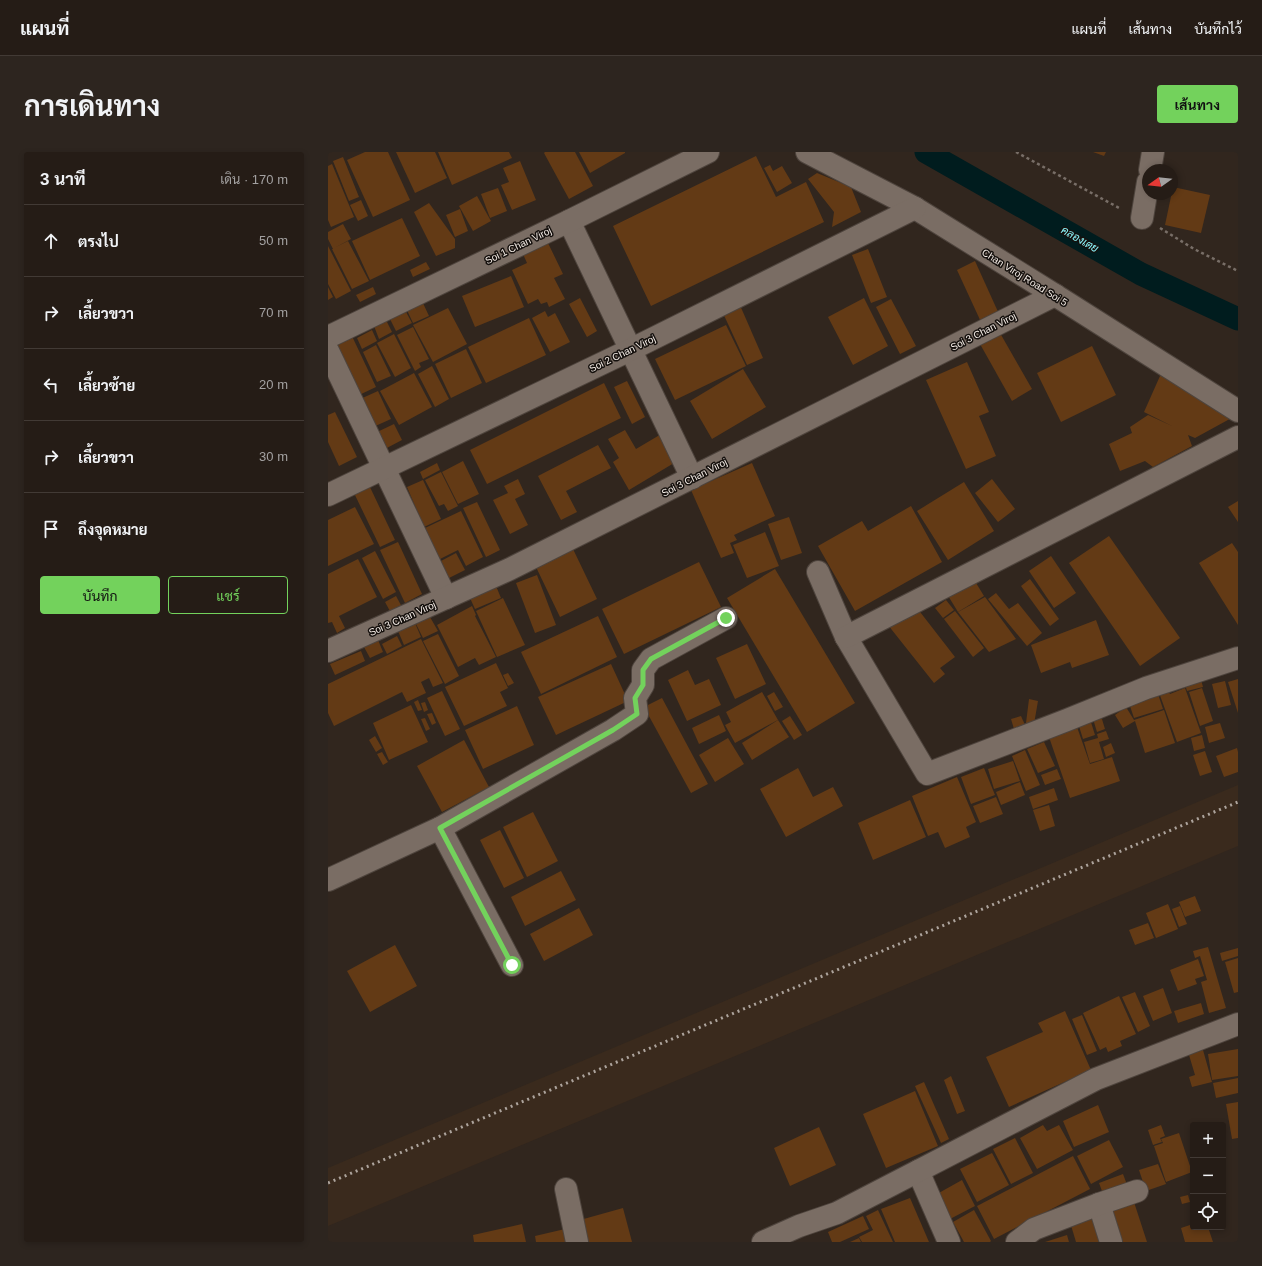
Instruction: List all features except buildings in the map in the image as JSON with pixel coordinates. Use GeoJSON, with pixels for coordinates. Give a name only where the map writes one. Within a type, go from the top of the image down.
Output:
{"type":"FeatureCollection","features":[{"type":"Feature","properties":{"kind":"street","name":"Soi 1 Chan Viroj"},"geometry":{"type":"LineString","coordinates":[[328,337],[708,152]]}},
{"type":"Feature","properties":{"kind":"street","name":"Chan Viroj Road Soi 5"},"geometry":{"type":"LineString","coordinates":[[807,152],[915,208],[1238,411]]}},
{"type":"Feature","properties":{"kind":"street"},"geometry":{"type":"LineString","coordinates":[[1151,164],[1153,152]]}},
{"type":"Feature","properties":{"kind":"street"},"geometry":{"type":"LineString","coordinates":[[1142,218],[1145,200]]}},
{"type":"Feature","properties":{"kind":"street","name":"Soi 2 Chan Viroj"},"geometry":{"type":"LineString","coordinates":[[328,495],[630,350],[915,208]]}},
{"type":"Feature","properties":{"kind":"street"},"geometry":{"type":"LineString","coordinates":[[569,221],[692,478]]}},
{"type":"Feature","properties":{"kind":"street","name":"Soi 3 Chan Viroj"},"geometry":{"type":"LineString","coordinates":[[328,651],[510,569],[1055,295]]}},
{"type":"Feature","properties":{"kind":"street"},"geometry":{"type":"LineString","coordinates":[[328,351],[446,598]]}},
{"type":"Feature","properties":{"kind":"street"},"geometry":{"type":"LineString","coordinates":[[846,637],[1238,437]]}},
{"type":"Feature","properties":{"kind":"street"},"geometry":{"type":"LineString","coordinates":[[818,572],[846,637],[927,774],[1146,688],[1238,658]]}},
{"type":"Feature","properties":{"kind":"street"},"geometry":{"type":"LineString","coordinates":[[328,880],[440,828],[613,730],[637,714],[635,698],[643,685],[643,670],[651,659],[726,618]]}},
{"type":"Feature","properties":{"kind":"street"},"geometry":{"type":"LineString","coordinates":[[440,828],[512,965]]}},
{"type":"Feature","properties":{"kind":"street"},"geometry":{"type":"LineString","coordinates":[[763,1242],[802,1234],[918,1171],[1096,1079],[1238,1024]]}},
{"type":"Feature","properties":{"kind":"street"},"geometry":{"type":"LineString","coordinates":[[918,1171],[949,1242]]}},
{"type":"Feature","properties":{"kind":"street"},"geometry":{"type":"LineString","coordinates":[[566,1189],[577,1242]]}},
{"type":"Feature","properties":{"kind":"street"},"geometry":{"type":"LineString","coordinates":[[1029,1238],[1099,1204],[1137,1191]]}},
{"type":"Feature","properties":{"kind":"street"},"geometry":{"type":"LineString","coordinates":[[1099,1204],[1111,1242]]}},
{"type":"Feature","properties":{"kind":"shaded area"},"geometry":{"type":"Polygon","coordinates":[[[1238,785],[1238,846],[328,1226],[328,1168],[1238,785]]]}},
{"type":"Feature","properties":{"kind":"waterway","name":"คลองเตย"},"geometry":{"type":"LineString","coordinates":[[926,152],[1141,274],[1238,319]]}},
{"type":"Feature","properties":{"kind":"railway"},"geometry":{"type":"LineString","coordinates":[[328,1183],[1238,802]]}},
{"type":"Feature","properties":{"kind":"route"},"geometry":{"type":"LineString","coordinates":[[512,965],[440,828],[613,730],[637,714],[635,698],[643,685],[643,670],[651,659],[726,618]]}}]}
